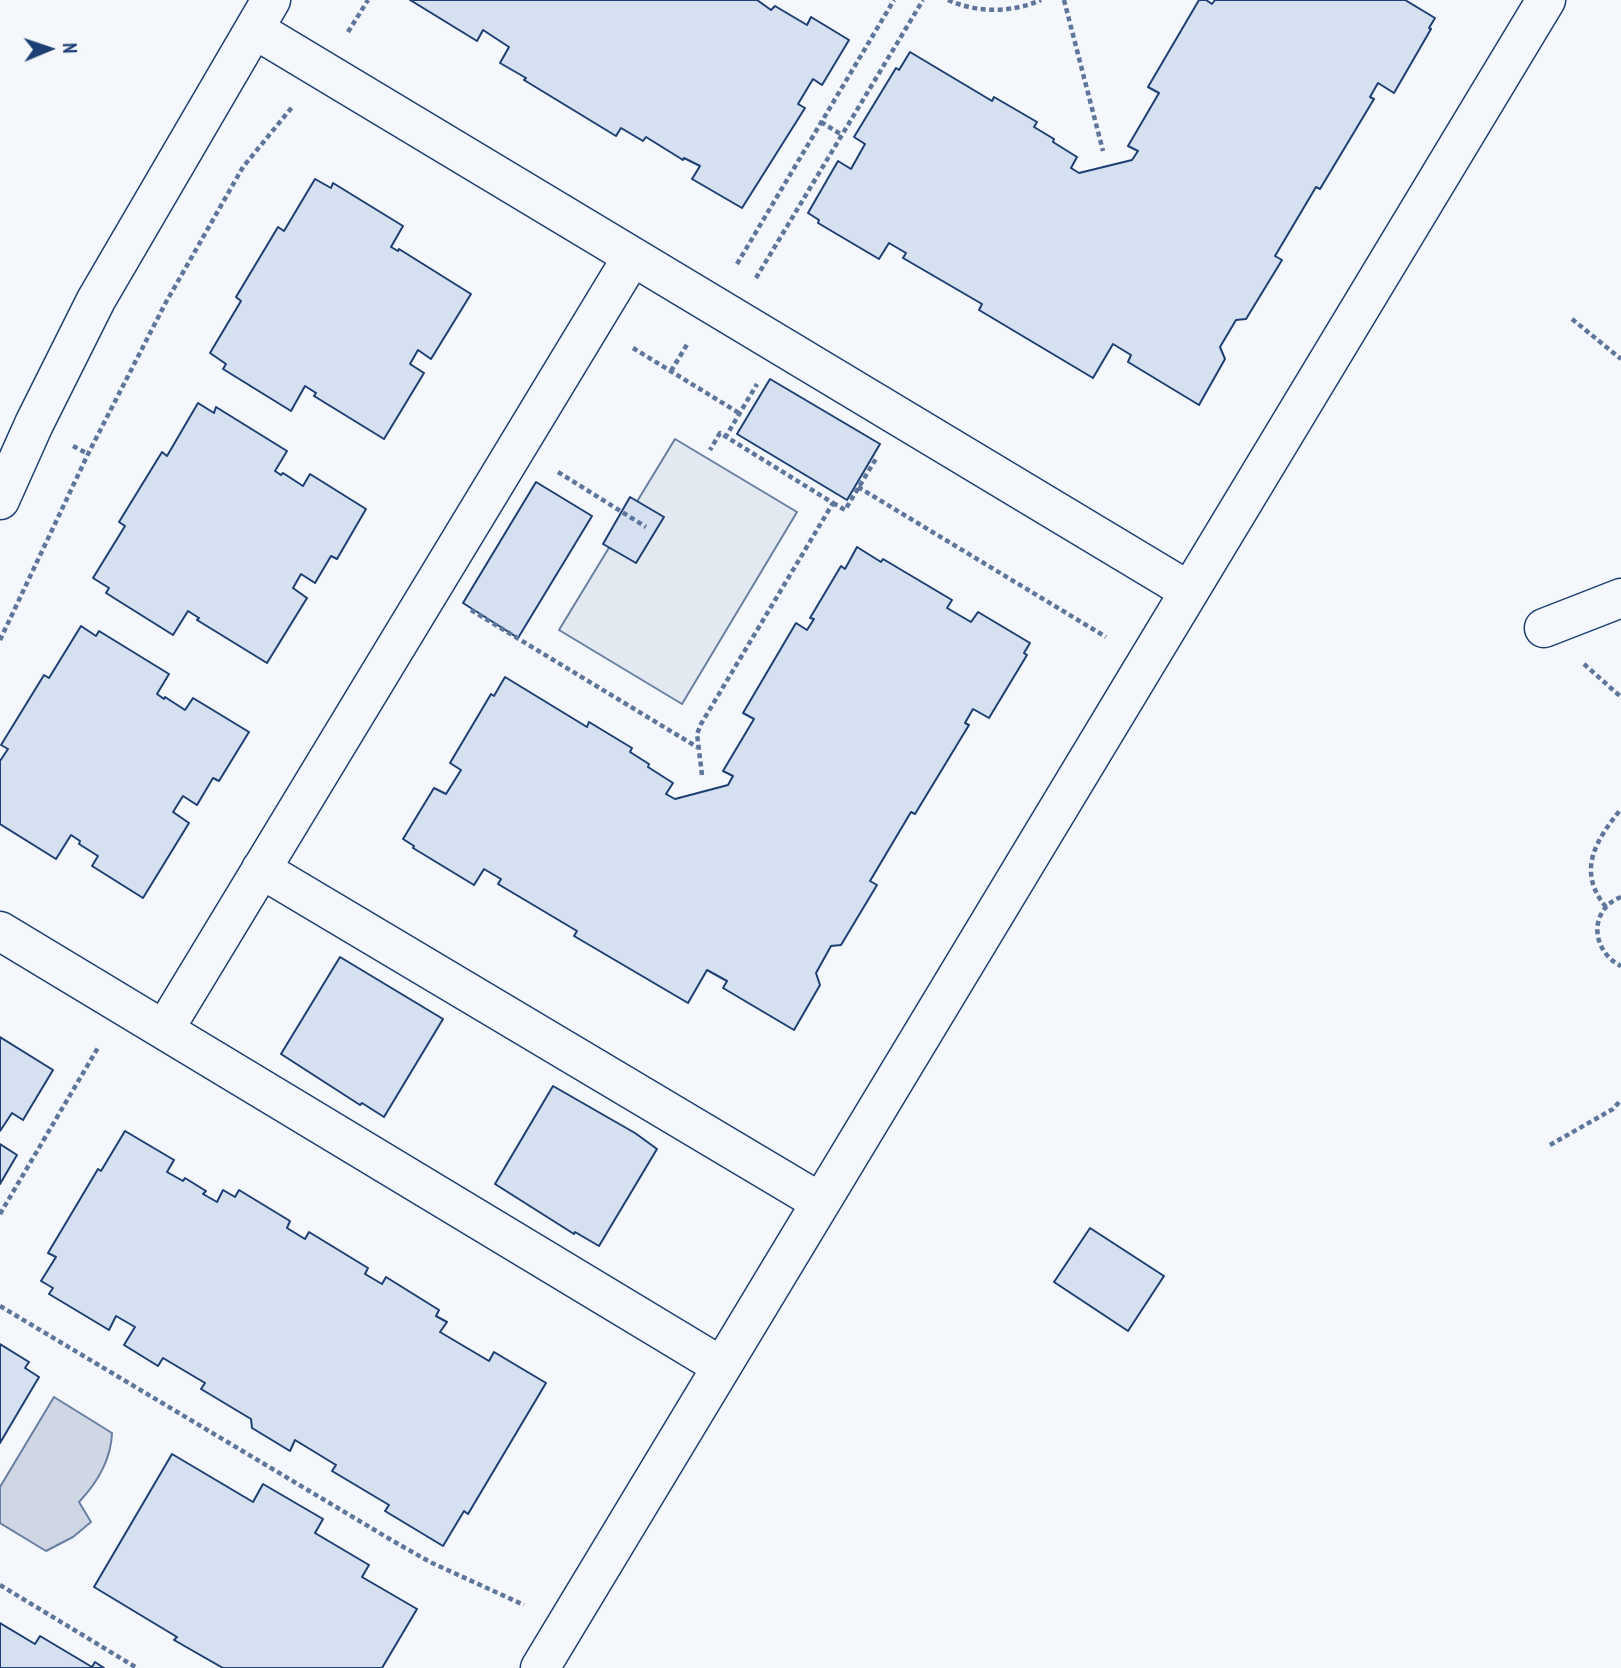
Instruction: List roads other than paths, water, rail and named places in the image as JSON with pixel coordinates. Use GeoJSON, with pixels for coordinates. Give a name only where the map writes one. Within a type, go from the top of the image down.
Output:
{"type":"FeatureCollection","features":[{"type":"Feature","properties":{"kind":"street"},"geometry":{"type":"LineString","coordinates":[[540,1668],[1546,0]]}},
{"type":"Feature","properties":{"kind":"street"},"geometry":{"type":"LineString","coordinates":[[0,500],[39,413],[96,300],[263,15],[325,72],[1189,591]]}},
{"type":"Feature","properties":{"kind":"street"},"geometry":{"type":"LineString","coordinates":[[164,1030],[632,257]]}},
{"type":"Feature","properties":{"kind":"street"},"geometry":{"type":"LineString","coordinates":[[1544,628],[1621,598]]}},
{"type":"Feature","properties":{"kind":"street"},"geometry":{"type":"LineString","coordinates":[[261,869],[820,1202]]}},
{"type":"Feature","properties":{"kind":"street"},"geometry":{"type":"LineString","coordinates":[[0,931],[721,1366]]}}]}
